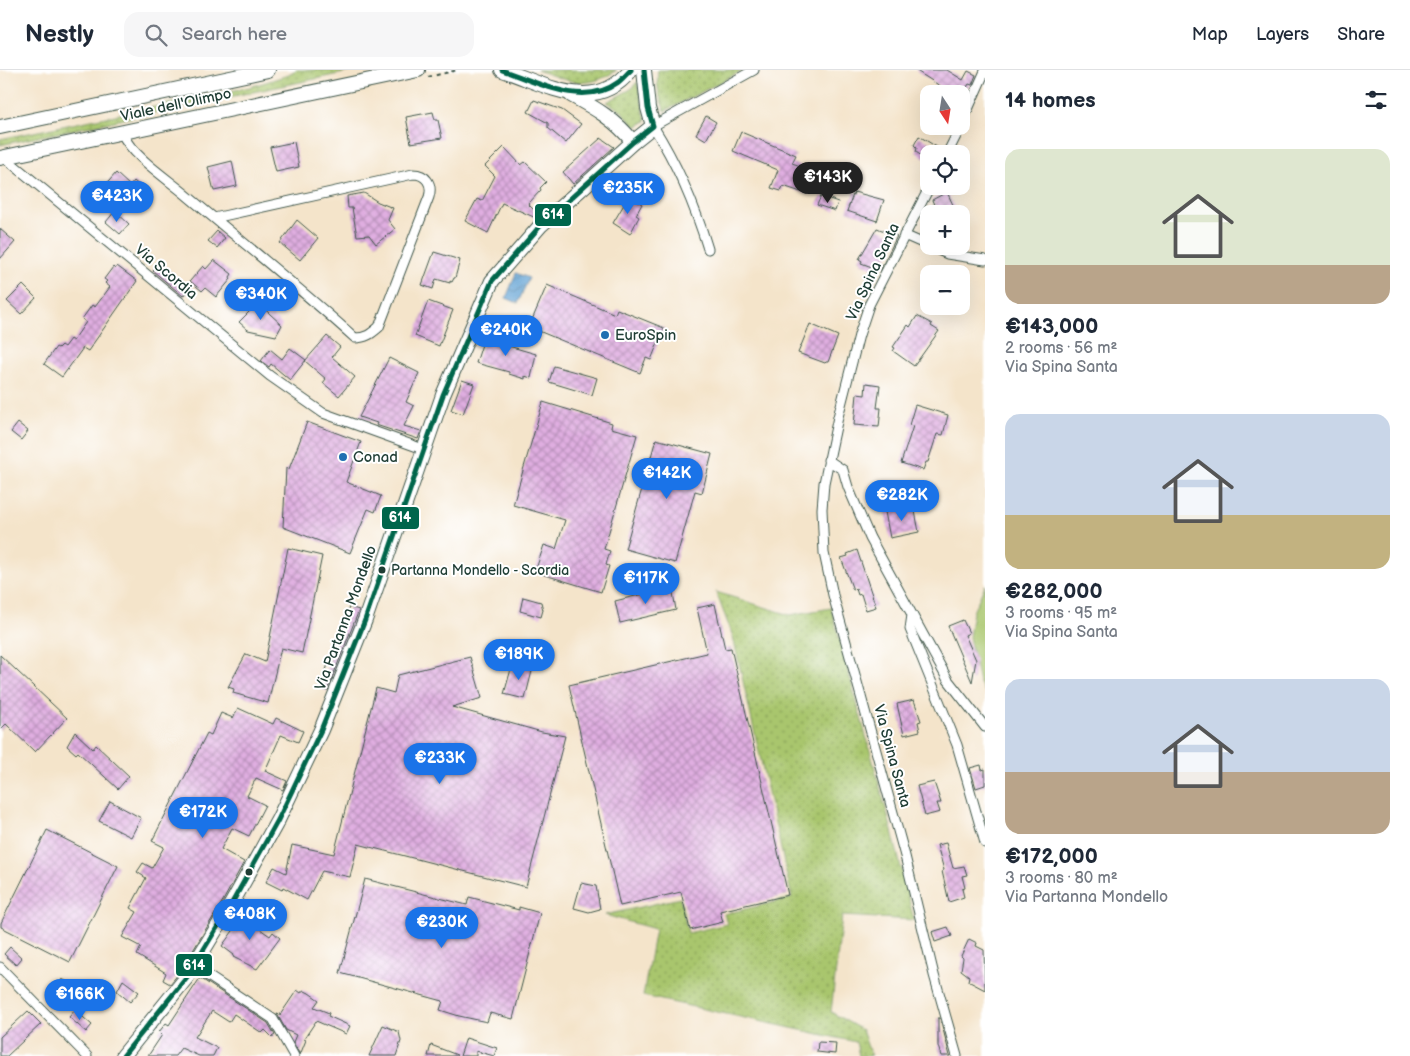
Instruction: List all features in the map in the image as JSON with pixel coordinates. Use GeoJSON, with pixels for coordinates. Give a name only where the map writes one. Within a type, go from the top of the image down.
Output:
{"type":"FeatureCollection","features":[{"type":"Feature","properties":{"kind":"main road","name":"Viale dell'Olimpo"},"geometry":{"type":"LineString","coordinates":[[0,127],[268,70]]}},
{"type":"Feature","properties":{"kind":"main road","name":"Viale dell'Olimpo"},"geometry":{"type":"LineString","coordinates":[[2,157],[418,70]]}},
{"type":"Feature","properties":{"kind":"main road"},"geometry":{"type":"LineString","coordinates":[[502,70],[566,93],[605,114],[624,130],[633,142]]}},
{"type":"Feature","properties":{"kind":"main road"},"geometry":{"type":"LineString","coordinates":[[566,93],[582,95],[603,91],[615,86],[631,70]]}},
{"type":"Feature","properties":{"kind":"main road"},"geometry":{"type":"LineString","coordinates":[[644,70],[644,84],[653,126]]}},
{"type":"Feature","properties":{"kind":"main road","name":"Via Partanna Mondello"},"geometry":{"type":"LineString","coordinates":[[123,1056],[186,977],[232,903],[278,820],[321,730],[365,620],[443,395],[492,281],[542,225],[653,126]]}},
{"type":"Feature","properties":{"kind":"street","name":"Via Partanna Mondello"},"geometry":{"type":"LineString","coordinates":[[653,126],[754,70]]}},
{"type":"Feature","properties":{"kind":"street"},"geometry":{"type":"LineString","coordinates":[[970,105],[985,71]]}},
{"type":"Feature","properties":{"kind":"street"},"geometry":{"type":"LineString","coordinates":[[653,126],[682,180],[699,220],[708,249]]}},
{"type":"Feature","properties":{"kind":"street"},"geometry":{"type":"LineString","coordinates":[[122,133],[126,141],[138,154],[214,218],[319,305],[355,338],[364,338],[372,334],[379,327],[429,197],[430,187],[426,178],[412,174],[214,218]]}},
{"type":"Feature","properties":{"kind":"street","name":"Via Scordia"},"geometry":{"type":"LineString","coordinates":[[2,157],[292,392],[323,413],[424,449]]}},
{"type":"Feature","properties":{"kind":"street","name":"Via Spina Santa"},"geometry":{"type":"LineString","coordinates":[[925,195],[869,305],[859,334],[828,460],[822,509],[824,552],[957,1056]]}},
{"type":"Feature","properties":{"kind":"street"},"geometry":{"type":"LineString","coordinates":[[904,235],[920,242]]}},
{"type":"Feature","properties":{"kind":"street"},"geometry":{"type":"LineString","coordinates":[[953,255],[985,260]]}},
{"type":"Feature","properties":{"kind":"street"},"geometry":{"type":"LineString","coordinates":[[828,460],[843,470],[870,538],[948,680],[985,727]]}},
{"type":"Feature","properties":{"kind":"street"},"geometry":{"type":"LineString","coordinates":[[912,614],[910,629],[957,745],[985,843]]}},
{"type":"Feature","properties":{"kind":"street"},"geometry":{"type":"LineString","coordinates":[[193,966],[273,1019],[294,1056]]}},
{"type":"Feature","properties":{"kind":"street"},"geometry":{"type":"LineString","coordinates":[[0,967],[87,1056]]}},
{"type":"Feature","properties":{"kind":"green space"},"geometry":{"type":"Polygon","coordinates":[[[296,70],[358,70],[0,145],[0,139],[250,87],[285,76],[296,70]]]}},
{"type":"Feature","properties":{"kind":"green space"},"geometry":{"type":"Polygon","coordinates":[[[537,70],[617,70],[596,80],[577,82],[537,70]]]}},
{"type":"Feature","properties":{"kind":"green space"},"geometry":{"type":"Polygon","coordinates":[[[658,70],[744,70],[665,111],[658,91],[658,70]]]}},
{"type":"Feature","properties":{"kind":"green space"},"geometry":{"type":"Polygon","coordinates":[[[637,82],[646,121],[636,127],[620,110],[607,102],[631,89],[637,82]]]}},
{"type":"Feature","properties":{"kind":"green space"},"geometry":{"type":"Polygon","coordinates":[[[985,585],[985,692],[979,682],[969,637],[973,612],[985,585]]]}},
{"type":"Feature","properties":{"kind":"green space"},"geometry":{"type":"Polygon","coordinates":[[[716,592],[790,615],[831,608],[892,831],[914,920],[842,916],[831,1012],[862,1030],[871,1056],[859,1056],[856,1042],[643,996],[655,929],[605,915],[680,898],[688,933],[727,924],[724,914],[792,898],[733,637],[716,592]]]}},
{"type":"Feature","properties":{"kind":"water"},"geometry":{"type":"Polygon","coordinates":[[[516,273],[529,278],[518,303],[506,298],[516,273]]]}},
{"type":"Feature","properties":{"kind":"building"},"geometry":{"type":"Polygon","coordinates":[[[915,70],[947,70],[963,80],[968,71],[976,75],[972,85],[939,85],[915,70]]]}},
{"type":"Feature","properties":{"kind":"building"},"geometry":{"type":"Polygon","coordinates":[[[534,100],[562,110],[581,124],[566,143],[548,128],[548,123],[528,112],[534,100]]]}},
{"type":"Feature","properties":{"kind":"building"},"geometry":{"type":"Polygon","coordinates":[[[433,112],[435,120],[438,120],[442,138],[411,143],[406,117],[433,112]]]}},
{"type":"Feature","properties":{"kind":"building"},"geometry":{"type":"Polygon","coordinates":[[[706,116],[716,122],[706,140],[696,134],[706,116]]]}},
{"type":"Feature","properties":{"kind":"building"},"geometry":{"type":"Polygon","coordinates":[[[741,132],[796,155],[792,163],[815,171],[807,194],[783,186],[781,191],[771,188],[778,170],[733,151],[741,132]]]}},
{"type":"Feature","properties":{"kind":"building"},"geometry":{"type":"Polygon","coordinates":[[[919,136],[934,145],[920,145],[920,155],[916,152],[917,148],[914,145],[919,136]]]}},
{"type":"Feature","properties":{"kind":"building"},"geometry":{"type":"Polygon","coordinates":[[[601,138],[614,147],[573,184],[563,172],[601,138]]]}},
{"type":"Feature","properties":{"kind":"building"},"geometry":{"type":"Polygon","coordinates":[[[294,142],[299,167],[276,172],[270,147],[294,142]]]}},
{"type":"Feature","properties":{"kind":"building"},"geometry":{"type":"Polygon","coordinates":[[[504,147],[521,165],[525,162],[546,182],[528,204],[539,215],[536,218],[502,203],[488,233],[465,221],[477,199],[482,201],[495,176],[485,166],[504,147]]]}},
{"type":"Feature","properties":{"kind":"building"},"geometry":{"type":"Polygon","coordinates":[[[232,161],[237,186],[214,191],[208,167],[232,161]]]}},
{"type":"Feature","properties":{"kind":"building"},"geometry":{"type":"Polygon","coordinates":[[[116,173],[130,186],[134,181],[142,188],[134,198],[130,194],[114,212],[96,196],[116,173]]]}},
{"type":"Feature","properties":{"kind":"building"},"geometry":{"type":"Polygon","coordinates":[[[854,192],[884,200],[877,221],[847,211],[854,192]]]}},
{"type":"Feature","properties":{"kind":"building"},"geometry":{"type":"Polygon","coordinates":[[[364,193],[378,202],[393,208],[388,220],[395,229],[376,244],[369,235],[357,236],[352,208],[348,208],[347,196],[364,193]]]}},
{"type":"Feature","properties":{"kind":"building"},"geometry":{"type":"Polygon","coordinates":[[[941,195],[948,195],[953,205],[934,205],[932,200],[941,195]]]}},
{"type":"Feature","properties":{"kind":"building"},"geometry":{"type":"Polygon","coordinates":[[[629,196],[642,204],[636,215],[639,217],[630,234],[613,223],[629,196]]]}},
{"type":"Feature","properties":{"kind":"building"},"geometry":{"type":"Polygon","coordinates":[[[821,196],[838,202],[835,211],[817,205],[821,196]]]}},
{"type":"Feature","properties":{"kind":"building"},"geometry":{"type":"Polygon","coordinates":[[[115,211],[129,224],[120,234],[106,222],[115,211]]]}},
{"type":"Feature","properties":{"kind":"building"},"geometry":{"type":"Polygon","coordinates":[[[297,220],[318,238],[300,260],[280,243],[297,220]]]}},
{"type":"Feature","properties":{"kind":"building"},"geometry":{"type":"Polygon","coordinates":[[[877,228],[897,236],[880,270],[861,263],[862,261],[859,259],[877,228]]]}},
{"type":"Feature","properties":{"kind":"building"},"geometry":{"type":"Polygon","coordinates":[[[0,229],[15,242],[0,259],[0,229]]]}},
{"type":"Feature","properties":{"kind":"building"},"geometry":{"type":"Polygon","coordinates":[[[217,231],[225,238],[217,248],[208,241],[217,231]]]}},
{"type":"Feature","properties":{"kind":"building"},"geometry":{"type":"Polygon","coordinates":[[[434,252],[460,260],[452,282],[436,279],[433,289],[422,285],[434,252]]]}},
{"type":"Feature","properties":{"kind":"building"},"geometry":{"type":"Polygon","coordinates":[[[214,260],[232,274],[231,279],[216,297],[205,288],[202,291],[190,281],[203,266],[206,269],[214,260]]]}},
{"type":"Feature","properties":{"kind":"building"},"geometry":{"type":"Polygon","coordinates":[[[159,264],[189,289],[183,296],[153,271],[159,264]]]}},
{"type":"Feature","properties":{"kind":"building"},"geometry":{"type":"Polygon","coordinates":[[[117,266],[137,281],[88,351],[83,348],[62,377],[44,364],[56,347],[58,348],[61,345],[64,347],[70,339],[73,341],[86,322],[82,319],[92,305],[95,307],[110,287],[105,283],[107,281],[104,279],[113,267],[115,269],[117,266]]]}},
{"type":"Feature","properties":{"kind":"building"},"geometry":{"type":"Polygon","coordinates":[[[23,285],[36,298],[21,314],[7,301],[23,285]]]}},
{"type":"Feature","properties":{"kind":"building","name":"EuroSpin"},"geometry":{"type":"Polygon","coordinates":[[[547,285],[615,314],[617,309],[664,328],[651,360],[646,358],[640,373],[529,327],[547,285]]]}},
{"type":"Feature","properties":{"kind":"building"},"geometry":{"type":"Polygon","coordinates":[[[428,301],[453,310],[439,346],[415,336],[428,301]]]}},
{"type":"Feature","properties":{"kind":"building"},"geometry":{"type":"Polygon","coordinates":[[[258,303],[282,325],[276,336],[248,330],[239,322],[249,312],[251,305],[255,306],[258,303]]]}},
{"type":"Feature","properties":{"kind":"building"},"geometry":{"type":"Polygon","coordinates":[[[917,316],[932,324],[931,326],[939,331],[914,366],[893,351],[895,348],[893,347],[908,325],[910,327],[917,316]]]}},
{"type":"Feature","properties":{"kind":"building"},"geometry":{"type":"Polygon","coordinates":[[[810,324],[838,336],[828,362],[825,363],[798,353],[810,324]]]}},
{"type":"Feature","properties":{"kind":"building"},"geometry":{"type":"Polygon","coordinates":[[[486,332],[506,337],[505,345],[536,354],[531,378],[525,376],[525,379],[509,374],[509,372],[476,363],[486,332]]]}},
{"type":"Feature","properties":{"kind":"building"},"geometry":{"type":"Polygon","coordinates":[[[327,336],[340,347],[332,357],[355,377],[339,396],[323,383],[326,379],[305,361],[327,336]]]}},
{"type":"Feature","properties":{"kind":"building"},"geometry":{"type":"Polygon","coordinates":[[[290,348],[306,360],[290,380],[271,364],[269,367],[261,361],[270,349],[282,359],[290,348]]]}},
{"type":"Feature","properties":{"kind":"building"},"geometry":{"type":"Polygon","coordinates":[[[389,358],[419,373],[406,402],[414,406],[404,426],[421,431],[418,439],[376,425],[377,423],[359,417],[389,358]]]}},
{"type":"Feature","properties":{"kind":"building"},"geometry":{"type":"Polygon","coordinates":[[[554,366],[597,378],[592,395],[549,382],[554,366]]]}},
{"type":"Feature","properties":{"kind":"building"},"geometry":{"type":"Polygon","coordinates":[[[462,380],[474,384],[463,414],[451,410],[462,380]]]}},
{"type":"Feature","properties":{"kind":"building"},"geometry":{"type":"Polygon","coordinates":[[[866,383],[880,385],[877,408],[881,408],[879,427],[854,425],[857,394],[865,395],[866,383]]]}},
{"type":"Feature","properties":{"kind":"building"},"geometry":{"type":"Polygon","coordinates":[[[543,402],[612,423],[611,428],[637,435],[604,549],[610,551],[606,565],[609,566],[601,592],[535,572],[544,545],[556,549],[565,520],[513,505],[543,402]]]}},
{"type":"Feature","properties":{"kind":"building"},"geometry":{"type":"Polygon","coordinates":[[[915,405],[948,415],[943,435],[937,434],[928,462],[926,462],[923,470],[901,463],[913,426],[909,425],[915,405]]]}},
{"type":"Feature","properties":{"kind":"building"},"geometry":{"type":"Polygon","coordinates":[[[307,422],[361,442],[346,482],[381,496],[375,512],[368,509],[350,553],[283,527],[286,468],[289,469],[307,422]]]}},
{"type":"Feature","properties":{"kind":"building"},"geometry":{"type":"Polygon","coordinates":[[[18,423],[28,431],[21,440],[11,432],[18,423]]]}},
{"type":"Feature","properties":{"kind":"building"},"geometry":{"type":"Polygon","coordinates":[[[656,439],[712,454],[702,493],[695,491],[675,563],[625,549],[656,439]]]}},
{"type":"Feature","properties":{"kind":"building"},"geometry":{"type":"Polygon","coordinates":[[[914,506],[919,532],[890,538],[885,512],[914,506]]]}},
{"type":"Feature","properties":{"kind":"building"},"geometry":{"type":"Polygon","coordinates":[[[288,548],[322,556],[302,653],[281,648],[268,703],[233,693],[234,689],[228,687],[246,654],[265,662],[288,548]]]}},
{"type":"Feature","properties":{"kind":"building"},"geometry":{"type":"Polygon","coordinates":[[[857,550],[876,607],[866,610],[861,594],[858,595],[856,589],[853,590],[841,558],[857,550]]]}},
{"type":"Feature","properties":{"kind":"building"},"geometry":{"type":"Polygon","coordinates":[[[672,587],[676,610],[620,623],[615,601],[672,587]]]}},
{"type":"Feature","properties":{"kind":"building"},"geometry":{"type":"Polygon","coordinates":[[[523,597],[541,602],[543,610],[541,617],[520,611],[523,597]]]}},
{"type":"Feature","properties":{"kind":"building"},"geometry":{"type":"Polygon","coordinates":[[[715,604],[725,649],[731,648],[788,895],[720,911],[723,922],[690,930],[681,892],[620,906],[569,685],[707,653],[697,608],[715,604]]]}},
{"type":"Feature","properties":{"kind":"building"},"geometry":{"type":"Polygon","coordinates":[[[349,607],[359,610],[327,691],[320,688],[349,607]]]}},
{"type":"Feature","properties":{"kind":"building"},"geometry":{"type":"Polygon","coordinates":[[[963,620],[969,633],[965,635],[976,660],[972,682],[948,626],[963,620]]]}},
{"type":"Feature","properties":{"kind":"building"},"geometry":{"type":"Polygon","coordinates":[[[0,655],[67,718],[35,752],[6,724],[0,730],[0,655]]]}},
{"type":"Feature","properties":{"kind":"building"},"geometry":{"type":"Polygon","coordinates":[[[470,657],[482,698],[452,707],[542,732],[565,736],[526,887],[358,844],[350,877],[322,871],[307,900],[283,887],[282,890],[266,882],[274,867],[286,873],[292,845],[334,854],[376,688],[394,693],[398,675],[470,657]]]}},
{"type":"Feature","properties":{"kind":"building"},"geometry":{"type":"Polygon","coordinates":[[[513,662],[533,667],[525,699],[504,694],[513,662]]]}},
{"type":"Feature","properties":{"kind":"building"},"geometry":{"type":"Polygon","coordinates":[[[914,700],[921,721],[918,722],[920,731],[904,735],[897,704],[914,700]]]}},
{"type":"Feature","properties":{"kind":"building"},"geometry":{"type":"Polygon","coordinates":[[[238,708],[273,724],[276,718],[303,731],[298,742],[281,735],[265,771],[287,781],[283,790],[256,778],[247,796],[265,805],[249,836],[232,828],[221,849],[244,862],[180,972],[170,984],[163,980],[166,973],[137,955],[141,947],[122,937],[137,912],[130,908],[146,878],[137,872],[143,863],[152,868],[164,847],[152,841],[207,733],[211,735],[221,713],[233,718],[238,708]]]}},
{"type":"Feature","properties":{"kind":"building"},"geometry":{"type":"Polygon","coordinates":[[[75,732],[93,749],[96,745],[129,776],[118,789],[78,752],[76,754],[67,746],[75,732]]]}},
{"type":"Feature","properties":{"kind":"building"},"geometry":{"type":"Polygon","coordinates":[[[981,765],[982,770],[985,769],[985,785],[976,788],[970,768],[981,765]]]}},
{"type":"Feature","properties":{"kind":"building"},"geometry":{"type":"Polygon","coordinates":[[[934,782],[941,803],[937,803],[940,812],[925,816],[917,786],[934,782]]]}},
{"type":"Feature","properties":{"kind":"building"},"geometry":{"type":"Polygon","coordinates":[[[110,801],[141,818],[131,837],[99,821],[110,801]]]}},
{"type":"Feature","properties":{"kind":"building"},"geometry":{"type":"Polygon","coordinates":[[[47,830],[118,866],[70,962],[1,927],[1,923],[47,830]]]}},
{"type":"Feature","properties":{"kind":"building"},"geometry":{"type":"Polygon","coordinates":[[[946,843],[953,868],[964,866],[967,875],[962,876],[965,888],[962,889],[964,897],[949,902],[942,871],[944,870],[937,845],[946,843]]]}},
{"type":"Feature","properties":{"kind":"building"},"geometry":{"type":"Polygon","coordinates":[[[365,879],[467,905],[469,897],[519,910],[519,907],[540,913],[513,1019],[490,1013],[487,1022],[459,1016],[440,1010],[443,1001],[340,973],[365,879]]]}},
{"type":"Feature","properties":{"kind":"building"},"geometry":{"type":"Polygon","coordinates":[[[581,883],[596,886],[600,909],[589,912],[574,908],[581,883]]]}},
{"type":"Feature","properties":{"kind":"building"},"geometry":{"type":"Polygon","coordinates":[[[254,902],[260,905],[250,922],[270,936],[273,932],[280,938],[257,969],[233,957],[234,955],[222,946],[254,902]]]}},
{"type":"Feature","properties":{"kind":"building"},"geometry":{"type":"Polygon","coordinates":[[[948,927],[952,936],[935,942],[932,932],[948,927]]]}},
{"type":"Feature","properties":{"kind":"building"},"geometry":{"type":"Polygon","coordinates":[[[969,939],[977,943],[976,946],[984,950],[985,990],[968,981],[969,976],[961,970],[963,958],[961,956],[969,939]]]}},
{"type":"Feature","properties":{"kind":"building"},"geometry":{"type":"Polygon","coordinates":[[[10,947],[22,958],[16,965],[4,954],[10,947]]]}},
{"type":"Feature","properties":{"kind":"building"},"geometry":{"type":"Polygon","coordinates":[[[200,978],[268,1023],[275,1035],[272,1037],[265,1030],[262,1033],[234,1014],[229,1022],[212,1011],[195,1037],[217,1048],[213,1056],[199,1056],[181,1048],[175,1056],[148,1056],[162,1035],[159,1032],[166,1023],[169,1025],[200,978]]]}},
{"type":"Feature","properties":{"kind":"building"},"geometry":{"type":"Polygon","coordinates":[[[62,979],[87,992],[85,998],[79,996],[75,1003],[60,995],[62,990],[58,988],[62,979]]]}},
{"type":"Feature","properties":{"kind":"building"},"geometry":{"type":"Polygon","coordinates":[[[123,980],[139,992],[130,1002],[117,991],[123,980]]]}},
{"type":"Feature","properties":{"kind":"building"},"geometry":{"type":"Polygon","coordinates":[[[297,990],[301,993],[303,990],[319,1000],[314,1007],[329,1013],[328,1016],[350,1026],[346,1034],[316,1021],[304,1039],[306,1040],[300,1055],[293,1042],[296,1035],[286,1030],[277,1014],[280,1015],[297,990]]]}},
{"type":"Feature","properties":{"kind":"building"},"geometry":{"type":"Polygon","coordinates":[[[75,1010],[92,1025],[86,1032],[69,1017],[75,1010]]]}},
{"type":"Feature","properties":{"kind":"building"},"geometry":{"type":"Polygon","coordinates":[[[28,1011],[41,1024],[7,1056],[0,1056],[0,1037],[28,1011]]]}},
{"type":"Feature","properties":{"kind":"building"},"geometry":{"type":"Polygon","coordinates":[[[938,1018],[940,1018],[950,1056],[941,1056],[938,1046],[938,1018]]]}},
{"type":"Feature","properties":{"kind":"building"},"geometry":{"type":"Polygon","coordinates":[[[383,1025],[399,1032],[401,1041],[396,1056],[369,1056],[383,1025]]]}},
{"type":"Feature","properties":{"kind":"building"},"geometry":{"type":"Polygon","coordinates":[[[466,1038],[497,1048],[494,1056],[476,1051],[476,1056],[460,1056],[466,1038]]]}},
{"type":"Feature","properties":{"kind":"building"},"geometry":{"type":"Polygon","coordinates":[[[818,1042],[836,1043],[835,1054],[817,1052],[818,1042]]]}},
{"type":"Feature","properties":{"kind":"building"},"geometry":{"type":"Polygon","coordinates":[[[431,1045],[457,1055],[428,1056],[431,1045]]]}},
{"type":"Feature","properties":{"kind":"transit line","name":"614"},"geometry":{"type":"LineString","coordinates":[[502,70],[544,86],[575,93],[604,90],[617,83],[631,70]]}},
{"type":"Feature","properties":{"kind":"transit line","name":"614"},"geometry":{"type":"LineString","coordinates":[[123,1056],[187,977],[232,903],[278,820],[321,730],[365,620],[443,395],[492,281],[541,225],[653,126],[648,108],[644,70]]}},
{"type":"Feature","properties":{"kind":"place","name":"EuroSpin"},"geometry":{"type":"Point","coordinates":[605,335]}},
{"type":"Feature","properties":{"kind":"place","name":"Conad"},"geometry":{"type":"Point","coordinates":[343,457]}},
{"type":"Feature","properties":{"kind":"place","name":"Partanna Mondello - Scordia"},"geometry":{"type":"Point","coordinates":[382,570]}}]}
